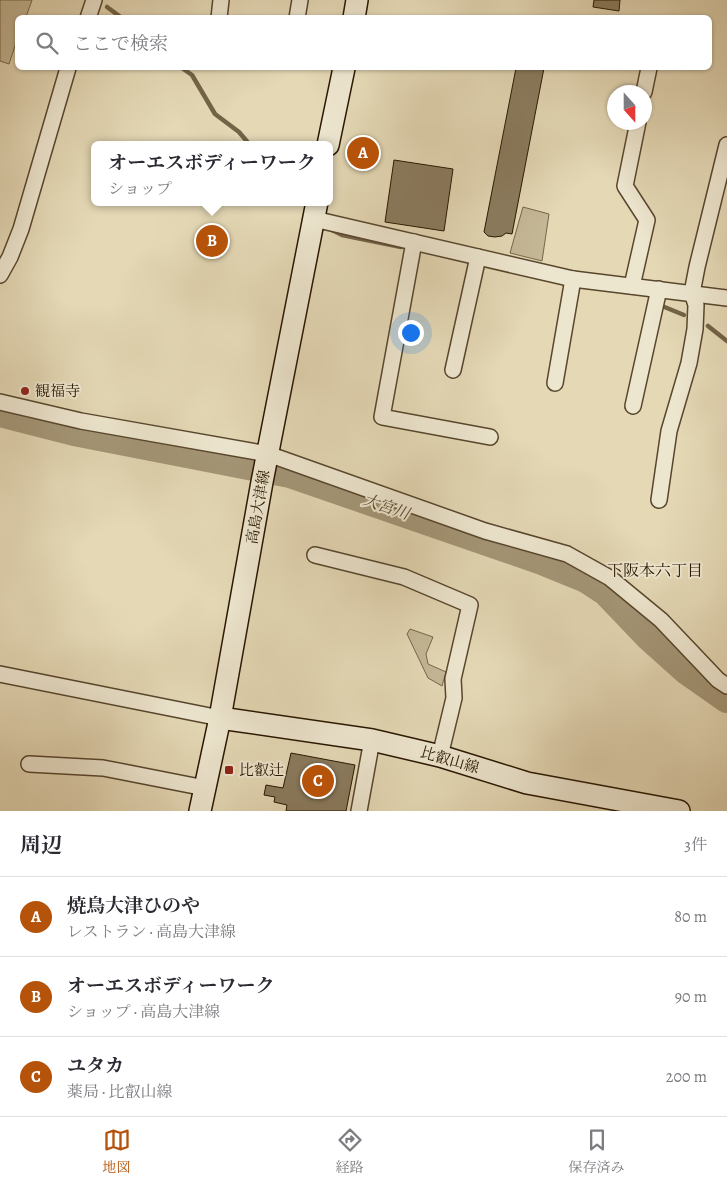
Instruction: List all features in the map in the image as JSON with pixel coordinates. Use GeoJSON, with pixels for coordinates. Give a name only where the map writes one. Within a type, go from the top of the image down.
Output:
{"type":"FeatureCollection","features":[{"type":"Feature","properties":{"kind":"main road"},"geometry":{"type":"LineString","coordinates":[[354,15],[357,0]]}},
{"type":"Feature","properties":{"kind":"main road"},"geometry":{"type":"LineString","coordinates":[[329,141],[344,70]]}},
{"type":"Feature","properties":{"kind":"main road","name":"高島大津線"},"geometry":{"type":"LineString","coordinates":[[200,811],[220,718],[262,482],[315,211]]}},
{"type":"Feature","properties":{"kind":"main road","name":"比叡山線"},"geometry":{"type":"LineString","coordinates":[[220,718],[372,740],[440,756],[528,783],[650,809],[679,811]]}},
{"type":"Feature","properties":{"kind":"street"},"geometry":{"type":"LineString","coordinates":[[89,15],[94,0]]}},
{"type":"Feature","properties":{"kind":"street"},"geometry":{"type":"LineString","coordinates":[[219,15],[221,0]]}},
{"type":"Feature","properties":{"kind":"street"},"geometry":{"type":"LineString","coordinates":[[298,15],[300,0]]}},
{"type":"Feature","properties":{"kind":"street"},"geometry":{"type":"LineString","coordinates":[[0,275],[5,255],[21,228],[67,70]]}},
{"type":"Feature","properties":{"kind":"street"},"geometry":{"type":"LineString","coordinates":[[645,85],[649,70]]}},
{"type":"Feature","properties":{"kind":"street"},"geometry":{"type":"LineString","coordinates":[[632,286],[646,220],[625,186],[636,130]]}},
{"type":"Feature","properties":{"kind":"street"},"geometry":{"type":"LineString","coordinates":[[659,500],[669,431],[689,363],[695,329],[696,305],[692,293],[727,145]]}},
{"type":"Feature","properties":{"kind":"street"},"geometry":{"type":"LineString","coordinates":[[315,211],[414,242],[573,279],[727,298]]}},
{"type":"Feature","properties":{"kind":"street"},"geometry":{"type":"LineString","coordinates":[[414,242],[382,417],[490,437]]}},
{"type":"Feature","properties":{"kind":"street"},"geometry":{"type":"LineString","coordinates":[[453,370],[478,257]]}},
{"type":"Feature","properties":{"kind":"street"},"geometry":{"type":"LineString","coordinates":[[555,383],[573,279]]}},
{"type":"Feature","properties":{"kind":"street"},"geometry":{"type":"LineString","coordinates":[[632,406],[658,289]]}},
{"type":"Feature","properties":{"kind":"street"},"geometry":{"type":"LineString","coordinates":[[0,402],[82,421],[267,457],[485,531],[567,554],[610,578],[661,620],[718,680],[727,686]]}},
{"type":"Feature","properties":{"kind":"street"},"geometry":{"type":"LineString","coordinates":[[315,555],[404,576],[470,605],[453,679],[454,698],[440,756]]}},
{"type":"Feature","properties":{"kind":"street"},"geometry":{"type":"LineString","coordinates":[[0,674],[220,718]]}},
{"type":"Feature","properties":{"kind":"street"},"geometry":{"type":"LineString","coordinates":[[359,811],[372,740]]}},
{"type":"Feature","properties":{"kind":"street"},"geometry":{"type":"LineString","coordinates":[[29,764],[103,768],[205,788]]}},
{"type":"Feature","properties":{"kind":"shaded area"},"geometry":{"type":"Polygon","coordinates":[[[0,0],[32,0],[27,15],[15,15],[15,46],[9,64],[0,61],[0,0]]]}},
{"type":"Feature","properties":{"kind":"shaded area"},"geometry":{"type":"Polygon","coordinates":[[[523,207],[549,214],[542,261],[510,253],[523,207]]]}},
{"type":"Feature","properties":{"kind":"shaded area"},"geometry":{"type":"Polygon","coordinates":[[[410,629],[433,637],[426,654],[428,664],[446,672],[442,686],[428,678],[407,634],[410,629]]]}},
{"type":"Feature","properties":{"kind":"building"},"geometry":{"type":"Polygon","coordinates":[[[594,0],[620,0],[619,11],[593,7],[594,0]]]}},
{"type":"Feature","properties":{"kind":"building"},"geometry":{"type":"Polygon","coordinates":[[[516,70],[544,70],[512,234],[506,233],[495,237],[488,236],[484,232],[516,70]]]}},
{"type":"Feature","properties":{"kind":"building"},"geometry":{"type":"Polygon","coordinates":[[[394,160],[453,169],[444,231],[385,222],[394,160]]]}},
{"type":"Feature","properties":{"kind":"building"},"geometry":{"type":"Polygon","coordinates":[[[291,753],[355,765],[346,811],[286,811],[287,805],[274,802],[275,797],[264,795],[266,785],[283,788],[291,753]]]}},
{"type":"Feature","properties":{"kind":"waterway"},"geometry":{"type":"LineString","coordinates":[[107,7],[118,15]]}},
{"type":"Feature","properties":{"kind":"waterway"},"geometry":{"type":"LineString","coordinates":[[185,70],[192,75],[215,114],[239,132],[247,141]]}},
{"type":"Feature","properties":{"kind":"waterway"},"geometry":{"type":"LineString","coordinates":[[330,229],[342,235],[401,247]]}},
{"type":"Feature","properties":{"kind":"waterway"},"geometry":{"type":"LineString","coordinates":[[662,306],[684,315]]}},
{"type":"Feature","properties":{"kind":"waterway"},"geometry":{"type":"LineString","coordinates":[[708,326],[727,341]]}},
{"type":"Feature","properties":{"kind":"waterway","name":"大宮川"},"geometry":{"type":"LineString","coordinates":[[0,413],[74,432],[290,474],[542,561],[586,579],[606,592],[649,637],[687,671],[727,699]]}},
{"type":"Feature","properties":{"kind":"place","name":"焼鳥大津ひのや"},"geometry":{"type":"Point","coordinates":[363,153]}},
{"type":"Feature","properties":{"kind":"place","name":"オーエスボディーワーク"},"geometry":{"type":"Point","coordinates":[212,241]}},
{"type":"Feature","properties":{"kind":"place","name":"観福寺"},"geometry":{"type":"Point","coordinates":[25,391]}},
{"type":"Feature","properties":{"kind":"place","name":"比叡辻"},"geometry":{"type":"Point","coordinates":[229,770]}},
{"type":"Feature","properties":{"kind":"place","name":"ユタカ"},"geometry":{"type":"Point","coordinates":[318,781]}},
{"type":"Feature","properties":{"kind":"district","name":"下阪本六丁目"},"geometry":{"type":"Point","coordinates":[655,571]}}]}
